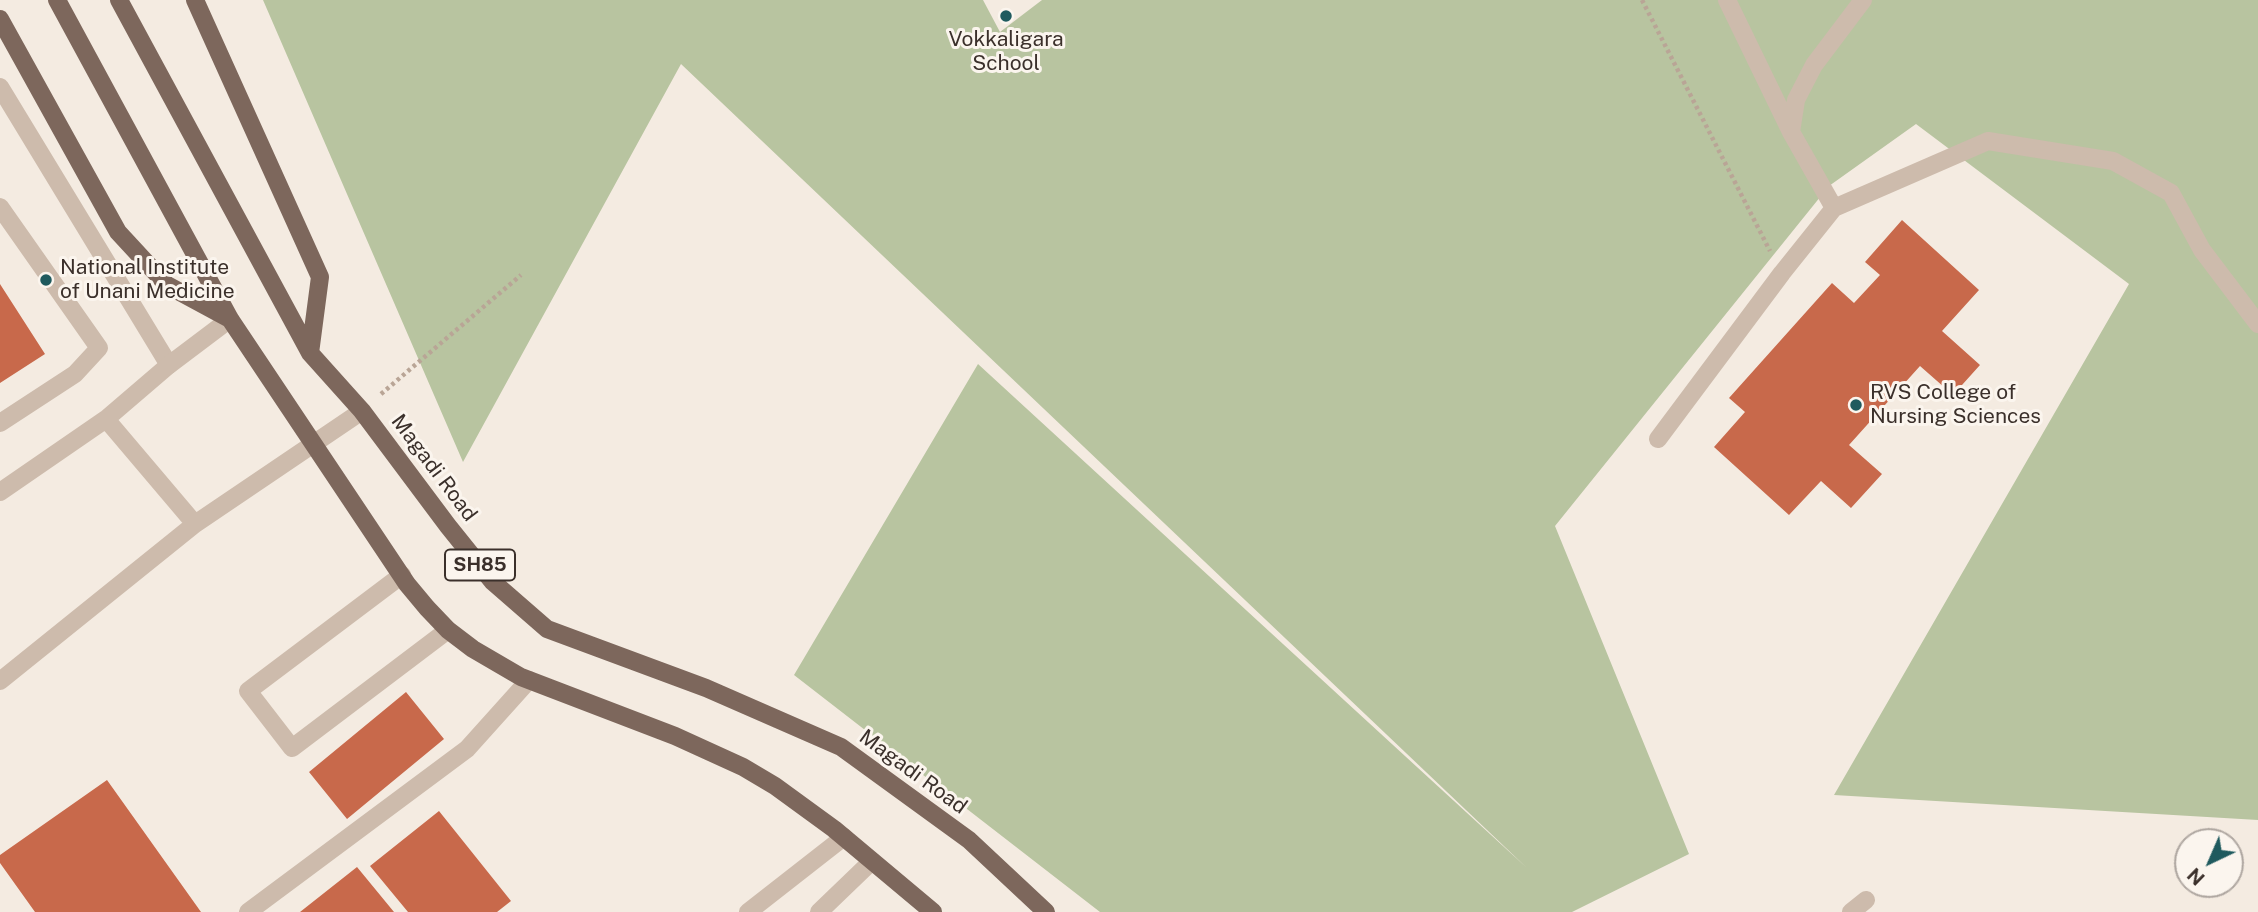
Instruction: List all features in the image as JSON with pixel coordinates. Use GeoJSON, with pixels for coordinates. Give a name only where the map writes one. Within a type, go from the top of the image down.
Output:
{"type":"FeatureCollection","features":[{"type":"Feature","properties":{"kind":"main road"},"geometry":{"type":"LineString","coordinates":[[57,0],[230,319],[402,575],[448,630],[496,664],[529,680],[675,736],[743,767],[805,807],[933,912]]}},
{"type":"Feature","properties":{"kind":"main road","name":"Magadi Road"},"geometry":{"type":"LineString","coordinates":[[119,0],[310,353],[362,411],[447,526],[493,582],[547,628],[706,688],[841,747],[969,840],[1046,912]]}},
{"type":"Feature","properties":{"kind":"main road"},"geometry":{"type":"LineString","coordinates":[[195,0],[320,277],[310,353]]}},
{"type":"Feature","properties":{"kind":"main road"},"geometry":{"type":"LineString","coordinates":[[0,19],[118,232],[167,285],[230,319]]}},
{"type":"Feature","properties":{"kind":"street"},"geometry":{"type":"LineString","coordinates":[[1727,0],[1791,132],[1834,208]]}},
{"type":"Feature","properties":{"kind":"street"},"geometry":{"type":"LineString","coordinates":[[1791,132],[1796,100],[1814,65],[1863,0]]}},
{"type":"Feature","properties":{"kind":"street"},"geometry":{"type":"LineString","coordinates":[[0,87],[169,365]]}},
{"type":"Feature","properties":{"kind":"street"},"geometry":{"type":"LineString","coordinates":[[1658,439],[1834,208],[1988,141],[2113,161],[2171,193],[2202,250],[2258,324]]}},
{"type":"Feature","properties":{"kind":"street"},"geometry":{"type":"LineString","coordinates":[[0,207],[99,348],[75,374],[0,423]]}},
{"type":"Feature","properties":{"kind":"street"},"geometry":{"type":"LineString","coordinates":[[0,492],[106,419],[169,365],[230,319]]}},
{"type":"Feature","properties":{"kind":"street"},"geometry":{"type":"LineString","coordinates":[[0,681],[195,524],[362,411]]}},
{"type":"Feature","properties":{"kind":"street"},"geometry":{"type":"LineString","coordinates":[[106,419],[195,524]]}},
{"type":"Feature","properties":{"kind":"street"},"geometry":{"type":"LineString","coordinates":[[402,575],[248,691],[292,748],[448,630]]}},
{"type":"Feature","properties":{"kind":"street"},"geometry":{"type":"LineString","coordinates":[[248,912],[467,748],[529,680]]}},
{"type":"Feature","properties":{"kind":"street"},"geometry":{"type":"LineString","coordinates":[[748,912],[844,837]]}},
{"type":"Feature","properties":{"kind":"street"},"geometry":{"type":"LineString","coordinates":[[819,912],[872,861]]}},
{"type":"Feature","properties":{"kind":"street"},"geometry":{"type":"LineString","coordinates":[[1851,912],[1866,900]]}},
{"type":"Feature","properties":{"kind":"path"},"geometry":{"type":"LineString","coordinates":[[1642,0],[1782,273]]}},
{"type":"Feature","properties":{"kind":"path"},"geometry":{"type":"LineString","coordinates":[[362,411],[522,275]]}},
{"type":"Feature","properties":{"kind":"green space"},"geometry":{"type":"Polygon","coordinates":[[[263,0],[983,0],[1000,32],[1042,0],[2258,0],[2258,820],[1834,795],[2129,284],[1916,124],[1829,186],[1555,526],[1689,854],[1572,912],[1100,912],[794,675],[978,364],[1527,868],[681,64],[463,462],[263,0]]]}},
{"type":"Feature","properties":{"kind":"building"},"geometry":{"type":"Polygon","coordinates":[[[1902,220],[1979,290],[1942,331],[1980,365],[1953,395],[1920,366],[1849,445],[1882,474],[1851,508],[1821,481],[1789,515],[1714,447],[1745,412],[1729,398],[1832,283],[1854,303],[1880,275],[1865,262],[1902,220]]]}},
{"type":"Feature","properties":{"kind":"building"},"geometry":{"type":"Polygon","coordinates":[[[0,284],[45,354],[0,383],[0,284]]]}},
{"type":"Feature","properties":{"kind":"building"},"geometry":{"type":"Polygon","coordinates":[[[406,692],[444,739],[347,819],[309,772],[406,692]]]}},
{"type":"Feature","properties":{"kind":"building"},"geometry":{"type":"Polygon","coordinates":[[[107,780],[201,912],[35,912],[0,863],[0,855],[107,780]]]}},
{"type":"Feature","properties":{"kind":"building"},"geometry":{"type":"Polygon","coordinates":[[[439,811],[511,901],[497,912],[408,912],[370,866],[439,811]]]}},
{"type":"Feature","properties":{"kind":"building"},"geometry":{"type":"Polygon","coordinates":[[[357,867],[394,912],[300,912],[357,867]]]}},
{"type":"Feature","properties":{"kind":"place","name":"Vokkaligara School"},"geometry":{"type":"Point","coordinates":[1006,16]}},
{"type":"Feature","properties":{"kind":"place","name":"National Institute of Unani Medicine"},"geometry":{"type":"Point","coordinates":[46,280]}},
{"type":"Feature","properties":{"kind":"place","name":"RVS College of Nursing Sciences"},"geometry":{"type":"Point","coordinates":[1856,405]}}]}
